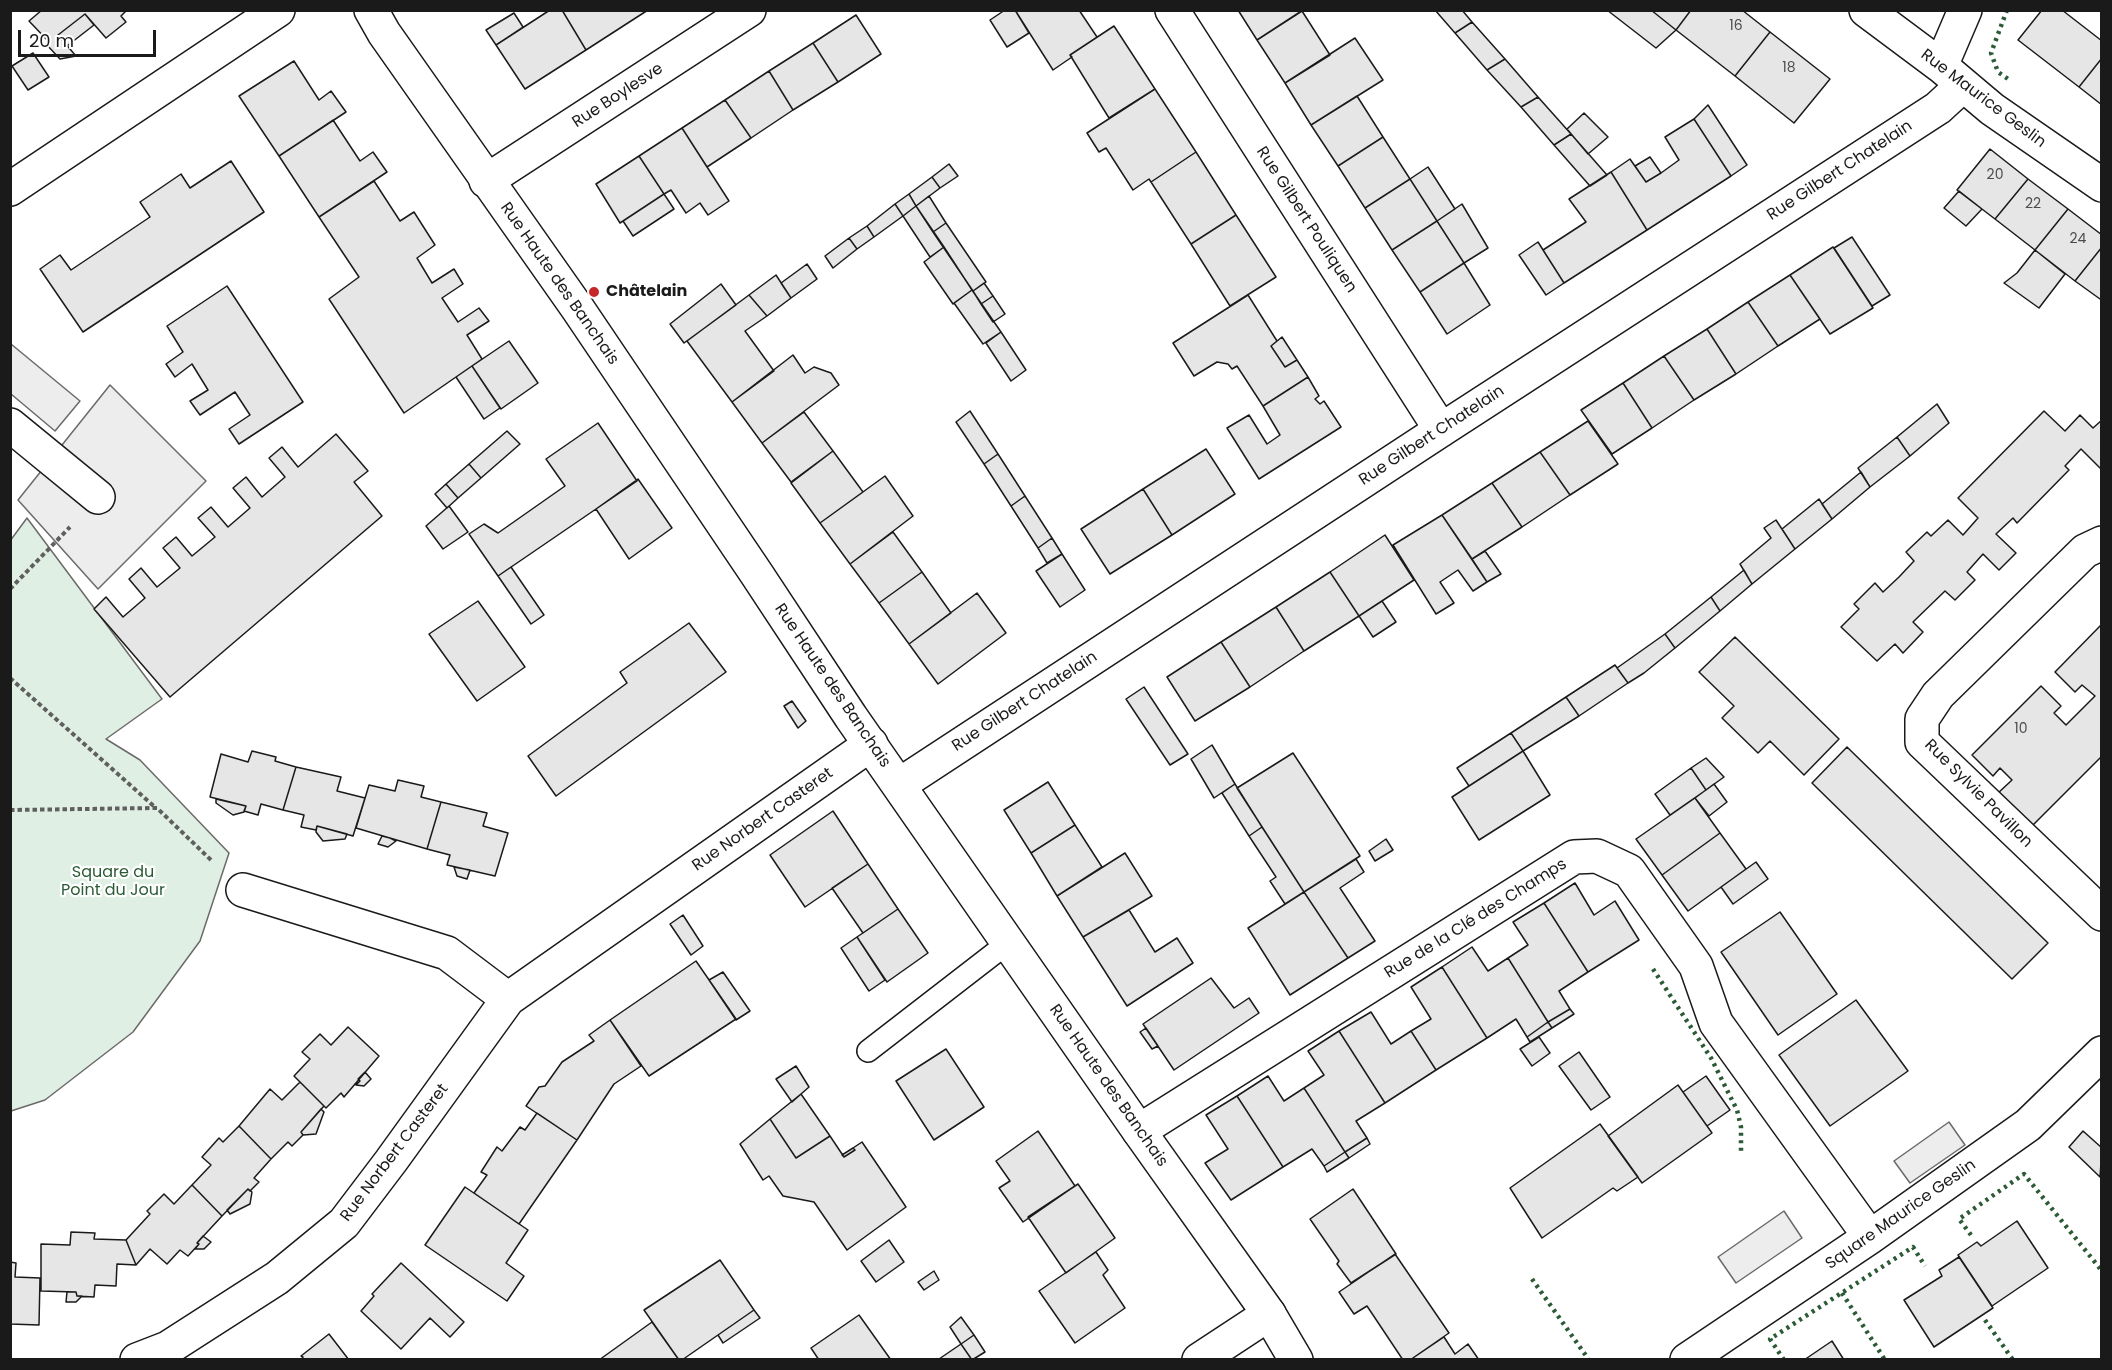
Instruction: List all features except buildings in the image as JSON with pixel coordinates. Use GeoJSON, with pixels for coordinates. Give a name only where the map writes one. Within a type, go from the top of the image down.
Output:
{"type":"FeatureCollection","features":[{"type":"Feature","properties":{"kind":"street"},"geometry":{"type":"LineString","coordinates":[[10,189],[278,10]]}},
{"type":"Feature","properties":{"kind":"street","name":"Rue Haute des Banchais"},"geometry":{"type":"LineString","coordinates":[[371,10],[486,181],[578,309],[899,785],[1269,1314],[1296,1359]]}},
{"type":"Feature","properties":{"kind":"street","name":"Rue Boylesve"},"geometry":{"type":"LineString","coordinates":[[486,181],[749,10]]}},
{"type":"Feature","properties":{"kind":"street","name":"Rue Gilbert Pouliquen"},"geometry":{"type":"LineString","coordinates":[[1172,10],[1441,430]]}},
{"type":"Feature","properties":{"kind":"street","name":"Rue Maurice Geslin"},"geometry":{"type":"LineString","coordinates":[[1866,10],[1952,75],[1992,109],[2102,185]]}},
{"type":"Feature","properties":{"kind":"street"},"geometry":{"type":"LineString","coordinates":[[1952,75],[1965,10]]}},
{"type":"Feature","properties":{"kind":"street","name":"Rue Gilbert Chatelain"},"geometry":{"type":"LineString","coordinates":[[899,785],[1938,108],[1952,75]]}},
{"type":"Feature","properties":{"kind":"street"},"geometry":{"type":"LineString","coordinates":[[10,425],[98,497]]}},
{"type":"Feature","properties":{"kind":"street","name":"Rue Sylvie Pavillon"},"geometry":{"type":"LineString","coordinates":[[2102,543],[2085,551],[1938,695],[1922,719],[1922,742],[2102,914]]}},
{"type":"Feature","properties":{"kind":"street","name":"Rue Norbert Casteret"},"geometry":{"type":"LineString","coordinates":[[137,1359],[168,1348],[277,1278],[344,1223],[508,999],[871,744]]}},
{"type":"Feature","properties":{"kind":"street","name":"Rue de la Clé des Champs"},"geometry":{"type":"LineString","coordinates":[[1139,1131],[1574,857],[1597,856],[1629,871],[1696,966],[1716,1023],[1870,1237]]}},
{"type":"Feature","properties":{"kind":"street"},"geometry":{"type":"LineString","coordinates":[[243,890],[447,952],[508,999]]}},
{"type":"Feature","properties":{"kind":"street","name":"Square Maurice Geslin"},"geometry":{"type":"LineString","coordinates":[[1687,1359],[1870,1237],[2028,1125],[2102,1053]]}},
{"type":"Feature","properties":{"kind":"street"},"geometry":{"type":"LineString","coordinates":[[1199,1359],[1269,1314]]}},
{"type":"Feature","properties":{"kind":"lane"},"geometry":{"type":"LineString","coordinates":[[868,1051],[1009,942]]}},
{"type":"Feature","properties":{"kind":"path"},"geometry":{"type":"LineString","coordinates":[[10,590],[54,543]]}},
{"type":"Feature","properties":{"kind":"path"},"geometry":{"type":"LineString","coordinates":[[10,678],[157,808],[208,857]]}},
{"type":"Feature","properties":{"kind":"path"},"geometry":{"type":"LineString","coordinates":[[10,810],[157,808]]}},
{"type":"Feature","properties":{"kind":"green space","name":"Square du Point du Jour"},"geometry":{"type":"Polygon","coordinates":[[[27,518],[162,699],[106,739],[140,760],[229,853],[200,941],[133,1032],[45,1100],[11,1111],[10,541],[27,518]]]}},
{"type":"Feature","properties":{"kind":"shaded area"},"geometry":{"type":"Polygon","coordinates":[[[11,344],[80,401],[55,431],[11,394],[11,344]]]}},
{"type":"Feature","properties":{"kind":"shaded area"},"geometry":{"type":"Polygon","coordinates":[[[110,385],[206,481],[98,589],[18,500],[110,385]]]}},
{"type":"Feature","properties":{"kind":"shaded area"},"geometry":{"type":"Polygon","coordinates":[[[1949,1122],[1965,1145],[1910,1183],[1894,1161],[1949,1122]]]}},
{"type":"Feature","properties":{"kind":"shaded area"},"geometry":{"type":"Polygon","coordinates":[[[1784,1211],[1802,1238],[1736,1283],[1718,1257],[1784,1211]]]}},
{"type":"Feature","properties":{"kind":"hedge"},"geometry":{"type":"LineString","coordinates":[[2007,10],[1991,53],[1998,72],[2011,81]]}},
{"type":"Feature","properties":{"kind":"hedge"},"geometry":{"type":"LineString","coordinates":[[1653,969],[1711,1058],[1737,1110],[1741,1127],[1741,1155]]}},
{"type":"Feature","properties":{"kind":"hedge"},"geometry":{"type":"LineString","coordinates":[[1971,1235],[1959,1219],[2024,1174],[2102,1271]]}},
{"type":"Feature","properties":{"kind":"hedge"},"geometry":{"type":"LineString","coordinates":[[1784,1360],[1770,1339],[1913,1247],[1925,1266]]}},
{"type":"Feature","properties":{"kind":"hedge"},"geometry":{"type":"LineString","coordinates":[[1532,1279],[1589,1360]]}},
{"type":"Feature","properties":{"kind":"hedge"},"geometry":{"type":"LineString","coordinates":[[1842,1293],[1885,1360]]}},
{"type":"Feature","properties":{"kind":"hedge"},"geometry":{"type":"LineString","coordinates":[[1985,1320],[2013,1360]]}},
{"type":"Feature","properties":{"kind":"place","name":"Châtelain"},"geometry":{"type":"Point","coordinates":[594,292]}}]}
